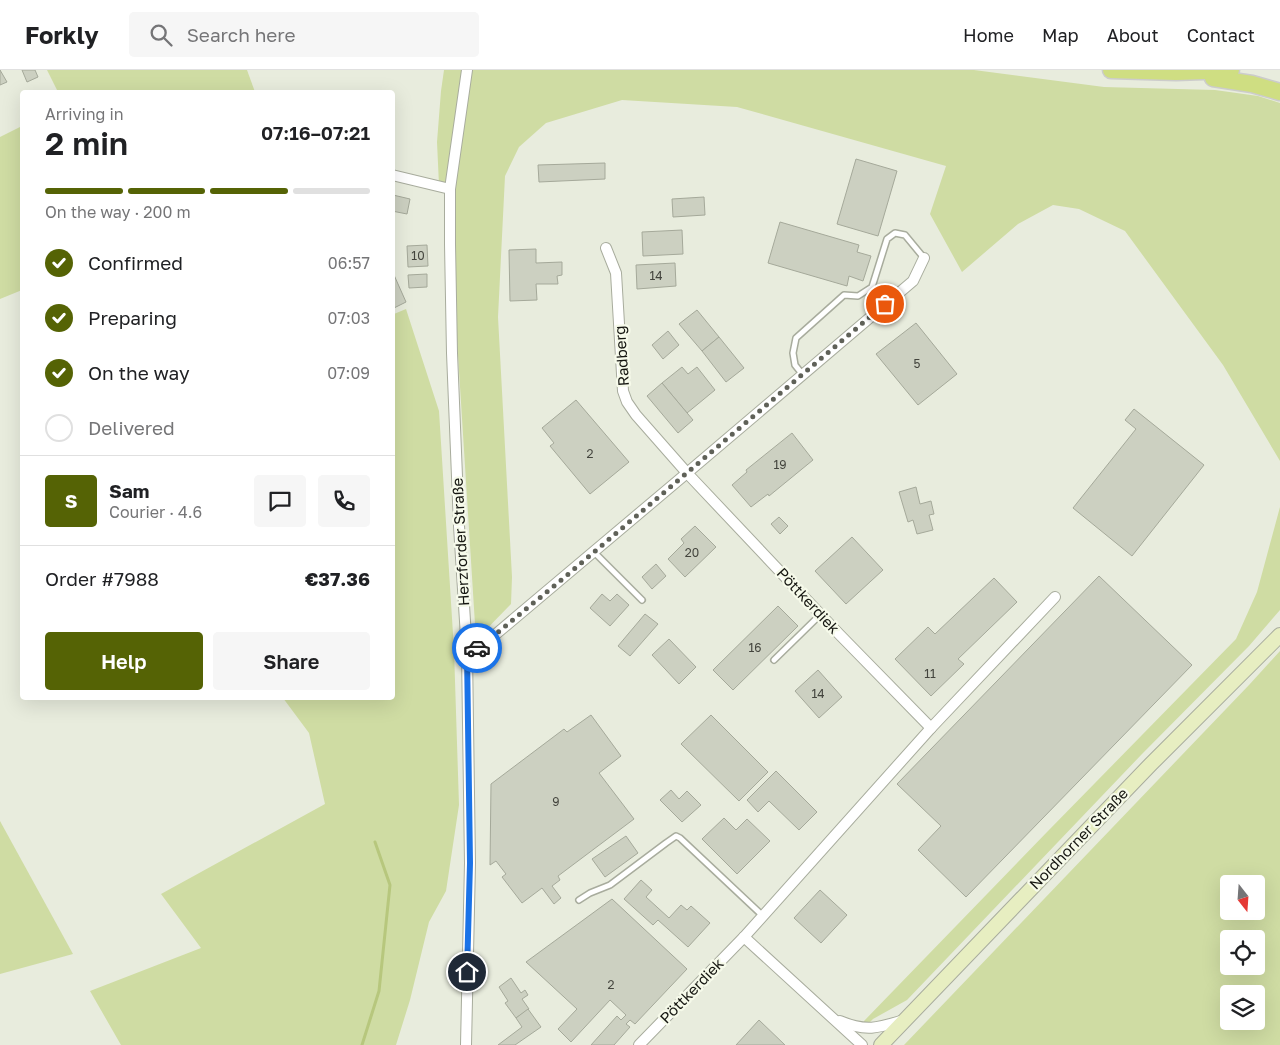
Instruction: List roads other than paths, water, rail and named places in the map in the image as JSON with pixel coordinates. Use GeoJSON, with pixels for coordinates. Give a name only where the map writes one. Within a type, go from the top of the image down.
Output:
{"type":"FeatureCollection","features":[{"type":"Feature","properties":{"kind":"main road"},"geometry":{"type":"LineString","coordinates":[[1111,70],[1176,72],[1232,70]]}},
{"type":"Feature","properties":{"kind":"main road"},"geometry":{"type":"LineString","coordinates":[[1176,72],[1252,84],[1280,92]]}},
{"type":"Feature","properties":{"kind":"main road","name":"Nordhorner Straße"},"geometry":{"type":"LineString","coordinates":[[881,1045],[1151,764],[1280,635]]}},
{"type":"Feature","properties":{"kind":"street","name":"Herzforder Straße"},"geometry":{"type":"LineString","coordinates":[[466,1045],[470,863],[467,653],[459,526],[452,353],[450,188],[467,70]]}},
{"type":"Feature","properties":{"kind":"street"},"geometry":{"type":"LineString","coordinates":[[395,176],[450,188]]}},
{"type":"Feature","properties":{"kind":"street","name":"Radberg"},"geometry":{"type":"LineString","coordinates":[[606,248],[616,273],[623,391],[627,402],[636,415],[687,473]]}},
{"type":"Feature","properties":{"kind":"street"},"geometry":{"type":"LineString","coordinates":[[467,653],[481,646],[496,634],[913,281],[924,258]]}},
{"type":"Feature","properties":{"kind":"street","name":"Pöttkerdiek"},"geometry":{"type":"LineString","coordinates":[[687,473],[931,728]]}},
{"type":"Feature","properties":{"kind":"street","name":"Pöttkerdiek"},"geometry":{"type":"LineString","coordinates":[[639,1045],[764,916],[931,728],[971,688],[1055,597]]}},
{"type":"Feature","properties":{"kind":"street"},"geometry":{"type":"LineString","coordinates":[[744,937],[862,1045]]}},
{"type":"Feature","properties":{"kind":"street"},"geometry":{"type":"LineString","coordinates":[[834,1019],[854,1027],[868,1028],[882,1027],[907,1019]]}},
{"type":"Feature","properties":{"kind":"lane"},"geometry":{"type":"LineString","coordinates":[[803,375],[795,365],[793,353],[796,338],[844,295],[858,296],[872,287],[887,239],[895,234],[905,235],[924,258]]}},
{"type":"Feature","properties":{"kind":"lane"},"geometry":{"type":"LineString","coordinates":[[594,552],[642,600]]}},
{"type":"Feature","properties":{"kind":"lane"},"geometry":{"type":"LineString","coordinates":[[774,660],[821,614]]}},
{"type":"Feature","properties":{"kind":"lane"},"geometry":{"type":"LineString","coordinates":[[579,900],[610,885],[676,836],[764,916]]}},
{"type":"Feature","properties":{"kind":"waterway"},"geometry":{"type":"LineString","coordinates":[[362,1045],[379,991],[390,885],[375,842]]}}]}
